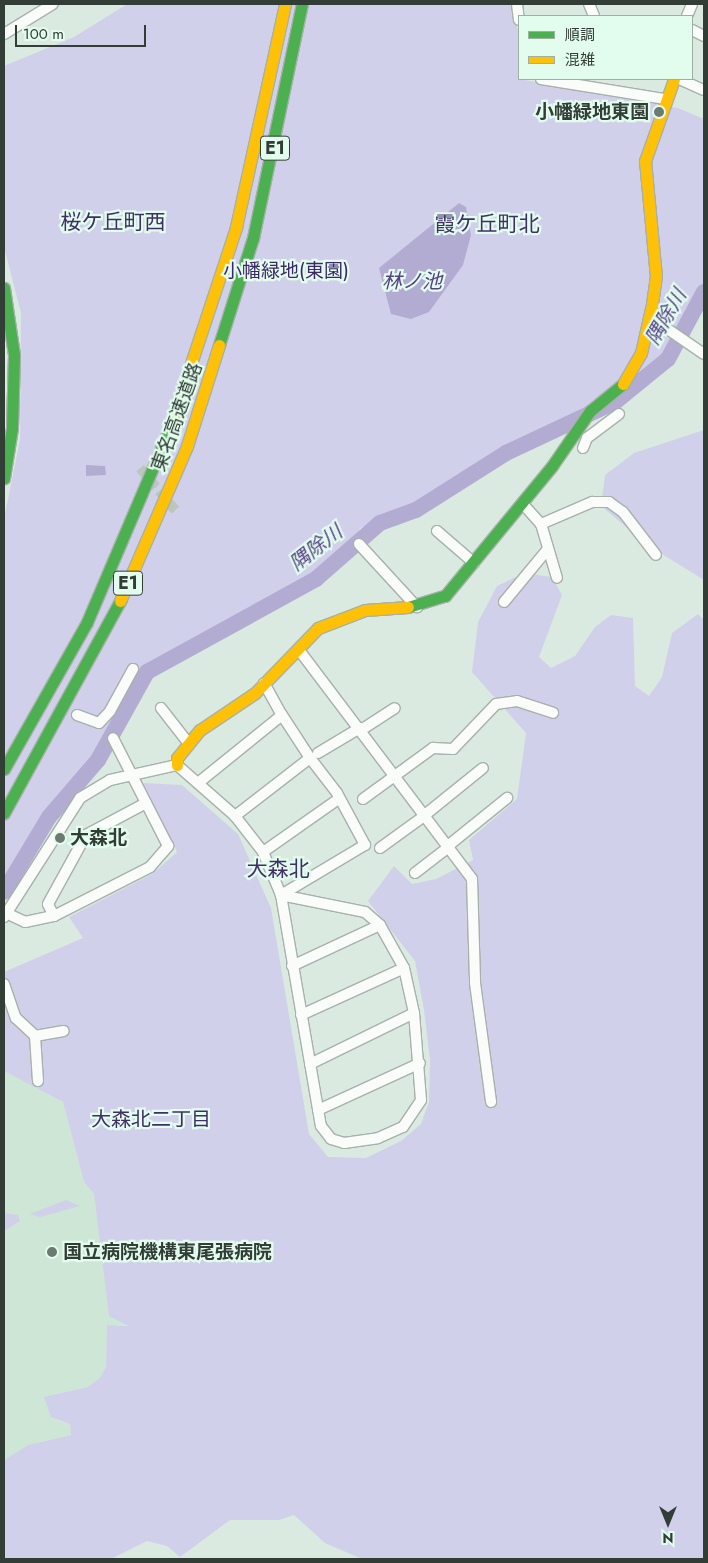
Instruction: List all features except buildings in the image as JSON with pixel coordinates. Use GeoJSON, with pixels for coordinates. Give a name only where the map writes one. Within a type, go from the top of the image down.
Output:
{"type":"FeatureCollection","features":[{"type":"Feature","properties":{"kind":"main road","name":"東名高速道路"},"geometry":{"type":"LineString","coordinates":[[4,769],[111,571],[160,458],[204,336],[220,283],[265,111],[285,4]]}},
{"type":"Feature","properties":{"kind":"main road","name":"東名高速道路"},"geometry":{"type":"LineString","coordinates":[[4,813],[116,611],[187,446],[223,341],[272,161],[302,4]]}},
{"type":"Feature","properties":{"kind":"main road"},"geometry":{"type":"LineString","coordinates":[[176,765],[189,744],[264,683],[334,619],[365,610],[417,607],[445,596],[522,503],[590,411],[624,383],[634,368],[650,317],[656,277],[645,198],[646,161],[674,80]]}},
{"type":"Feature","properties":{"kind":"main road"},"geometry":{"type":"LineString","coordinates":[[4,288],[14,355],[12,428],[4,478]]}},
{"type":"Feature","properties":{"kind":"street"},"geometry":{"type":"LineString","coordinates":[[4,33],[53,4]]}},
{"type":"Feature","properties":{"kind":"street"},"geometry":{"type":"LineString","coordinates":[[555,80],[598,83],[666,99]]}},
{"type":"Feature","properties":{"kind":"street"},"geometry":{"type":"LineString","coordinates":[[681,80],[704,90]]}},
{"type":"Feature","properties":{"kind":"street"},"geometry":{"type":"LineString","coordinates":[[650,317],[674,336],[704,354]]}},
{"type":"Feature","properties":{"kind":"street"},"geometry":{"type":"LineString","coordinates":[[583,448],[587,438],[619,414]]}},
{"type":"Feature","properties":{"kind":"street"},"geometry":{"type":"LineString","coordinates":[[541,524],[592,502],[609,502],[623,512],[656,555]]}},
{"type":"Feature","properties":{"kind":"street"},"geometry":{"type":"LineString","coordinates":[[522,503],[541,524],[547,550],[557,578]]}},
{"type":"Feature","properties":{"kind":"street"},"geometry":{"type":"LineString","coordinates":[[437,531],[474,563]]}},
{"type":"Feature","properties":{"kind":"street"},"geometry":{"type":"LineString","coordinates":[[359,544],[417,607]]}},
{"type":"Feature","properties":{"kind":"street"},"geometry":{"type":"LineString","coordinates":[[504,602],[547,550]]}},
{"type":"Feature","properties":{"kind":"street"},"geometry":{"type":"LineString","coordinates":[[299,650],[426,814],[472,879],[476,983],[491,1102]]}},
{"type":"Feature","properties":{"kind":"street"},"geometry":{"type":"LineString","coordinates":[[77,715],[98,722],[110,711],[133,669]]}},
{"type":"Feature","properties":{"kind":"street"},"geometry":{"type":"LineString","coordinates":[[264,683],[282,715],[314,756],[337,793],[337,800],[365,845],[281,895]]}},
{"type":"Feature","properties":{"kind":"street"},"geometry":{"type":"LineString","coordinates":[[363,800],[432,748],[453,749],[496,704],[517,701],[553,713]]}},
{"type":"Feature","properties":{"kind":"street"},"geometry":{"type":"LineString","coordinates":[[161,708],[189,744]]}},
{"type":"Feature","properties":{"kind":"street"},"geometry":{"type":"LineString","coordinates":[[235,816],[314,756],[395,708]]}},
{"type":"Feature","properties":{"kind":"street"},"geometry":{"type":"LineString","coordinates":[[198,783],[282,715]]}},
{"type":"Feature","properties":{"kind":"street"},"geometry":{"type":"LineString","coordinates":[[113,738],[133,775],[168,846],[150,867],[54,916],[25,922],[4,915],[80,798],[110,780],[133,775],[176,765],[235,816],[263,852],[281,895],[321,1126],[331,1139],[344,1143],[378,1138],[403,1127],[421,1100],[420,1063],[414,1013],[404,968],[380,926],[365,912],[281,895]]}},
{"type":"Feature","properties":{"kind":"street"},"geometry":{"type":"LineString","coordinates":[[380,848],[483,768]]}},
{"type":"Feature","properties":{"kind":"street"},"geometry":{"type":"LineString","coordinates":[[415,873],[507,798]]}},
{"type":"Feature","properties":{"kind":"street"},"geometry":{"type":"LineString","coordinates":[[263,852],[337,800]]}},
{"type":"Feature","properties":{"kind":"street"},"geometry":{"type":"LineString","coordinates":[[54,916],[48,904],[86,835],[146,803]]}},
{"type":"Feature","properties":{"kind":"street"},"geometry":{"type":"LineString","coordinates":[[292,966],[380,926]]}},
{"type":"Feature","properties":{"kind":"street"},"geometry":{"type":"LineString","coordinates":[[301,1015],[404,968]]}},
{"type":"Feature","properties":{"kind":"street"},"geometry":{"type":"LineString","coordinates":[[4,984],[16,1018],[35,1036],[38,1081]]}},
{"type":"Feature","properties":{"kind":"street"},"geometry":{"type":"LineString","coordinates":[[310,1064],[414,1013]]}},
{"type":"Feature","properties":{"kind":"street"},"geometry":{"type":"LineString","coordinates":[[35,1036],[64,1032]]}},
{"type":"Feature","properties":{"kind":"street"},"geometry":{"type":"LineString","coordinates":[[318,1110],[420,1063]]}},
{"type":"Feature","properties":{"kind":"shaded area","name":"国立病院機構東尾張病院"},"geometry":{"type":"Polygon","coordinates":[[[4,1071],[63,1102],[84,1182],[94,1194],[109,1315],[129,1325],[107,1325],[106,1367],[101,1378],[89,1387],[45,1397],[57,1420],[70,1424],[71,1435],[28,1445],[4,1460],[4,1071]]]}},
{"type":"Feature","properties":{"kind":"green space","name":"小幡緑地(東園)"},"geometry":{"type":"Polygon","coordinates":[[[127,4],[512,4],[518,31],[518,80],[678,108],[704,119],[704,290],[674,349],[634,386],[574,426],[511,450],[411,510],[360,528],[347,559],[319,581],[137,680],[86,771],[48,815],[4,888],[4,519],[20,439],[21,313],[4,247],[4,66],[74,37],[127,4]]]}},
{"type":"Feature","properties":{"kind":"green space"},"geometry":{"type":"Polygon","coordinates":[[[704,430],[704,580],[649,546],[601,506],[605,475],[634,453],[704,430]]]}},
{"type":"Feature","properties":{"kind":"green space"},"geometry":{"type":"Polygon","coordinates":[[[524,573],[552,577],[562,595],[539,657],[551,668],[575,656],[595,627],[611,615],[633,618],[635,686],[649,696],[662,677],[672,633],[698,614],[704,620],[704,1559],[362,1559],[325,1543],[294,1515],[279,1520],[230,1520],[180,1557],[167,1546],[147,1541],[111,1559],[4,1559],[4,1460],[28,1445],[71,1435],[70,1424],[51,1417],[44,1397],[88,1387],[100,1378],[106,1367],[107,1325],[129,1326],[109,1316],[94,1194],[84,1182],[63,1102],[4,1071],[4,972],[83,938],[69,917],[152,874],[177,852],[143,783],[182,785],[238,834],[271,908],[309,1134],[328,1157],[366,1158],[401,1141],[421,1124],[429,1102],[430,1060],[424,1010],[415,961],[368,901],[394,866],[412,884],[436,879],[473,860],[469,840],[517,799],[526,733],[472,672],[478,622],[497,586],[524,573]]]}},
{"type":"Feature","properties":{"kind":"green space"},"geometry":{"type":"Polygon","coordinates":[[[66,1200],[80,1206],[40,1217],[30,1214],[66,1200]]]}},
{"type":"Feature","properties":{"kind":"green space"},"geometry":{"type":"Polygon","coordinates":[[[4,1213],[18,1215],[20,1221],[4,1231],[4,1213]]]}},
{"type":"Feature","properties":{"kind":"water","name":"林ノ池"},"geometry":{"type":"Polygon","coordinates":[[[459,203],[466,207],[471,235],[463,265],[429,312],[411,319],[391,314],[379,268],[459,203]]]}},
{"type":"Feature","properties":{"kind":"water"},"geometry":{"type":"Polygon","coordinates":[[[86,465],[105,466],[106,475],[86,476],[86,465]]]}},
{"type":"Feature","properties":{"kind":"waterway","name":"隅除川"},"geometry":{"type":"LineString","coordinates":[[4,892],[49,817],[98,760],[147,672],[316,579],[380,523],[416,510],[506,453],[615,402],[668,359],[704,292]]}},
{"type":"Feature","properties":{"kind":"tunnel"},"geometry":{"type":"LineString","coordinates":[[140,468],[176,511]]}},
{"type":"Feature","properties":{"kind":"traffic: fast"},"geometry":{"type":"LineString","coordinates":[[219,345],[253,238],[302,4]]}},
{"type":"Feature","properties":{"kind":"traffic: fast"},"geometry":{"type":"LineString","coordinates":[[4,288],[14,355],[12,428],[4,478]]}},
{"type":"Feature","properties":{"kind":"traffic: fast"},"geometry":{"type":"LineString","coordinates":[[408,607],[445,596],[552,466],[590,411],[623,384]]}},
{"type":"Feature","properties":{"kind":"traffic: fast"},"geometry":{"type":"LineString","coordinates":[[4,769],[87,622],[170,427]]}},
{"type":"Feature","properties":{"kind":"traffic: fast"},"geometry":{"type":"LineString","coordinates":[[4,813],[120,601]]}},
{"type":"Feature","properties":{"kind":"traffic: slow"},"geometry":{"type":"LineString","coordinates":[[170,427],[236,227],[285,4]]}},
{"type":"Feature","properties":{"kind":"traffic: slow"},"geometry":{"type":"LineString","coordinates":[[623,384],[641,353],[652,304],[656,277],[645,161],[674,80]]}},
{"type":"Feature","properties":{"kind":"traffic: slow"},"geometry":{"type":"LineString","coordinates":[[120,601],[187,446],[219,345]]}},
{"type":"Feature","properties":{"kind":"traffic: slow"},"geometry":{"type":"LineString","coordinates":[[177,765],[177,758],[200,730],[255,693],[318,628],[365,610],[408,607]]}},
{"type":"Feature","properties":{"kind":"place","name":"小幡緑地東園"},"geometry":{"type":"Point","coordinates":[659,112]}},
{"type":"Feature","properties":{"kind":"place","name":"大森北"},"geometry":{"type":"Point","coordinates":[60,838]}},
{"type":"Feature","properties":{"kind":"place","name":"国立病院機構東尾張病院"},"geometry":{"type":"Point","coordinates":[52,1252]}},
{"type":"Feature","properties":{"kind":"district","name":"桜ケ丘町西"},"geometry":{"type":"Point","coordinates":[113,222]}},
{"type":"Feature","properties":{"kind":"district","name":"霞ケ丘町北"},"geometry":{"type":"Point","coordinates":[487,224]}},
{"type":"Feature","properties":{"kind":"district","name":"大森北"},"geometry":{"type":"Point","coordinates":[278,869]}},
{"type":"Feature","properties":{"kind":"district","name":"大森北二丁目"},"geometry":{"type":"Point","coordinates":[151,1119]}}]}
